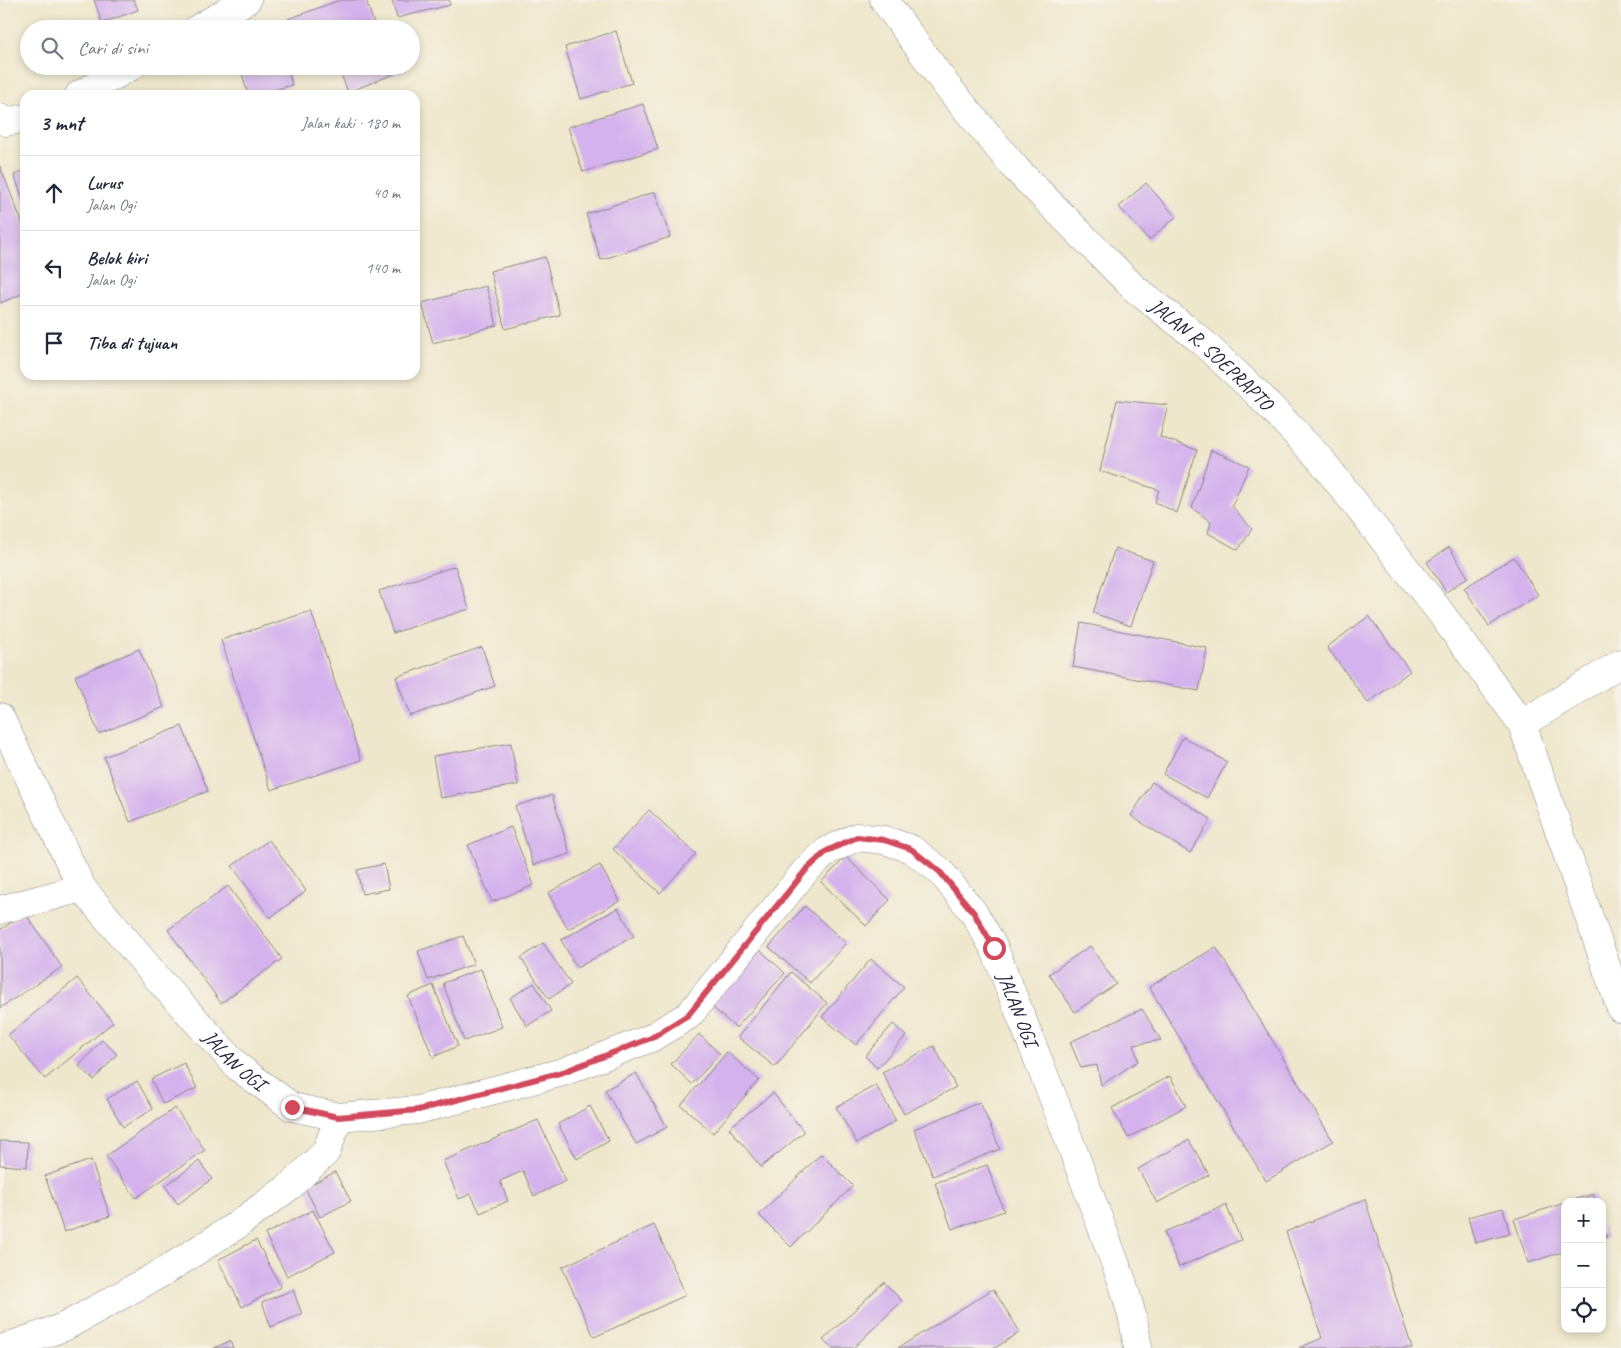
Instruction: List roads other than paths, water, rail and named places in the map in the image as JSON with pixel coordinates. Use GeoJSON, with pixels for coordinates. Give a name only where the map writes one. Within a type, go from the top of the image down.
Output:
{"type":"FeatureCollection","features":[{"type":"Feature","properties":{"kind":"street"},"geometry":{"type":"LineString","coordinates":[[213,20],[247,0]]}},
{"type":"Feature","properties":{"kind":"street","name":"JALAN R. SOEPRAPTO"},"geometry":{"type":"LineString","coordinates":[[884,0],[946,85],[1017,170],[1135,289],[1199,339],[1258,393],[1320,460],[1437,608],[1522,724],[1621,1009]]}},
{"type":"Feature","properties":{"kind":"street"},"geometry":{"type":"LineString","coordinates":[[88,90],[116,75]]}},
{"type":"Feature","properties":{"kind":"street"},"geometry":{"type":"LineString","coordinates":[[0,118],[6,122],[20,119]]}},
{"type":"Feature","properties":{"kind":"street"},"geometry":{"type":"LineString","coordinates":[[1522,724],[1621,663]]}},
{"type":"Feature","properties":{"kind":"street","name":"JALAN OGI"},"geometry":{"type":"LineString","coordinates":[[0,717],[82,888],[159,980],[238,1067],[292,1107],[338,1117],[418,1110],[563,1072],[651,1038],[688,1015],[806,870],[827,851],[857,837],[884,840],[911,849],[940,872],[974,913],[994,948],[1056,1105],[1123,1284],[1133,1319],[1138,1348]]}},
{"type":"Feature","properties":{"kind":"street"},"geometry":{"type":"LineString","coordinates":[[0,910],[82,888]]}},
{"type":"Feature","properties":{"kind":"street"},"geometry":{"type":"LineString","coordinates":[[4,1348],[64,1327],[165,1271],[237,1226],[289,1187],[326,1152],[338,1117]]}}]}
